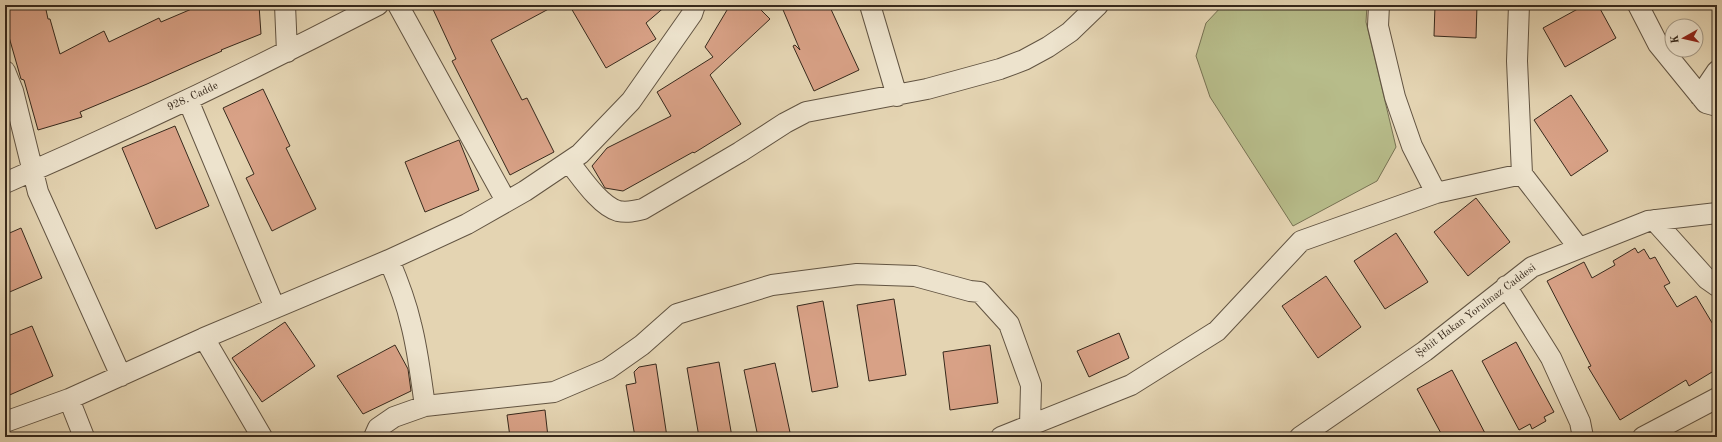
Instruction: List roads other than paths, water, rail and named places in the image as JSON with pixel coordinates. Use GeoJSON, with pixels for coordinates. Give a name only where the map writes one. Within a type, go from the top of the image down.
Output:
{"type":"FeatureCollection","features":[{"type":"Feature","properties":{"kind":"street"},"geometry":{"type":"LineString","coordinates":[[285,5],[287,52]]}},
{"type":"Feature","properties":{"kind":"street","name":"928. Cadde"},"geometry":{"type":"LineString","coordinates":[[5,184],[188,100],[287,52],[378,5]]}},
{"type":"Feature","properties":{"kind":"street"},"geometry":{"type":"LineString","coordinates":[[398,5],[506,201]]}},
{"type":"Feature","properties":{"kind":"street"},"geometry":{"type":"LineString","coordinates":[[5,422],[69,399],[204,338],[389,260],[467,224],[506,201],[580,154],[631,101],[692,14],[695,5]]}},
{"type":"Feature","properties":{"kind":"street"},"geometry":{"type":"LineString","coordinates":[[870,5],[896,96]]}},
{"type":"Feature","properties":{"kind":"street"},"geometry":{"type":"LineString","coordinates":[[1379,5],[1378,26],[1395,97],[1412,146],[1436,193]]}},
{"type":"Feature","properties":{"kind":"street"},"geometry":{"type":"LineString","coordinates":[[1520,5],[1517,62],[1522,174],[1579,248]]}},
{"type":"Feature","properties":{"kind":"street"},"geometry":{"type":"LineString","coordinates":[[1638,5],[1658,44],[1706,103],[1717,106]]}},
{"type":"Feature","properties":{"kind":"street"},"geometry":{"type":"LineString","coordinates":[[569,162],[607,206],[630,212],[643,209],[740,152],[785,123],[806,112],[838,105],[896,96],[993,71],[1024,60],[1048,47],[1070,32],[1093,7]]}},
{"type":"Feature","properties":{"kind":"street"},"geometry":{"type":"LineString","coordinates":[[5,71],[13,91],[38,192],[121,376]]}},
{"type":"Feature","properties":{"kind":"street"},"geometry":{"type":"LineString","coordinates":[[1700,96],[1717,71]]}},
{"type":"Feature","properties":{"kind":"street"},"geometry":{"type":"LineString","coordinates":[[188,100],[275,308]]}},
{"type":"Feature","properties":{"kind":"street"},"geometry":{"type":"LineString","coordinates":[[1001,437],[1031,431],[1131,385],[1217,332],[1301,241],[1436,193],[1522,174]]}},
{"type":"Feature","properties":{"kind":"street","name":"Şehit Hakan Yorulmaz Caddesi"},"geometry":{"type":"LineString","coordinates":[[1300,437],[1425,351],[1532,266],[1648,221],[1717,213]]}},
{"type":"Feature","properties":{"kind":"street"},"geometry":{"type":"LineString","coordinates":[[1654,220],[1707,279],[1717,286]]}},
{"type":"Feature","properties":{"kind":"street"},"geometry":{"type":"LineString","coordinates":[[389,260],[412,324],[425,406]]}},
{"type":"Feature","properties":{"kind":"street"},"geometry":{"type":"LineString","coordinates":[[374,437],[378,428],[394,417],[425,406],[554,392],[608,369],[642,345],[678,314],[772,285],[864,275],[916,276],[970,291],[980,292],[1009,324],[1031,385],[1031,431]]}},
{"type":"Feature","properties":{"kind":"street"},"geometry":{"type":"LineString","coordinates":[[1506,286],[1551,358],[1580,422],[1583,437]]}},
{"type":"Feature","properties":{"kind":"street"},"geometry":{"type":"LineString","coordinates":[[204,338],[262,437]]}},
{"type":"Feature","properties":{"kind":"street"},"geometry":{"type":"LineString","coordinates":[[1643,437],[1717,398]]}},
{"type":"Feature","properties":{"kind":"street"},"geometry":{"type":"LineString","coordinates":[[69,399],[84,437]]}}]}
